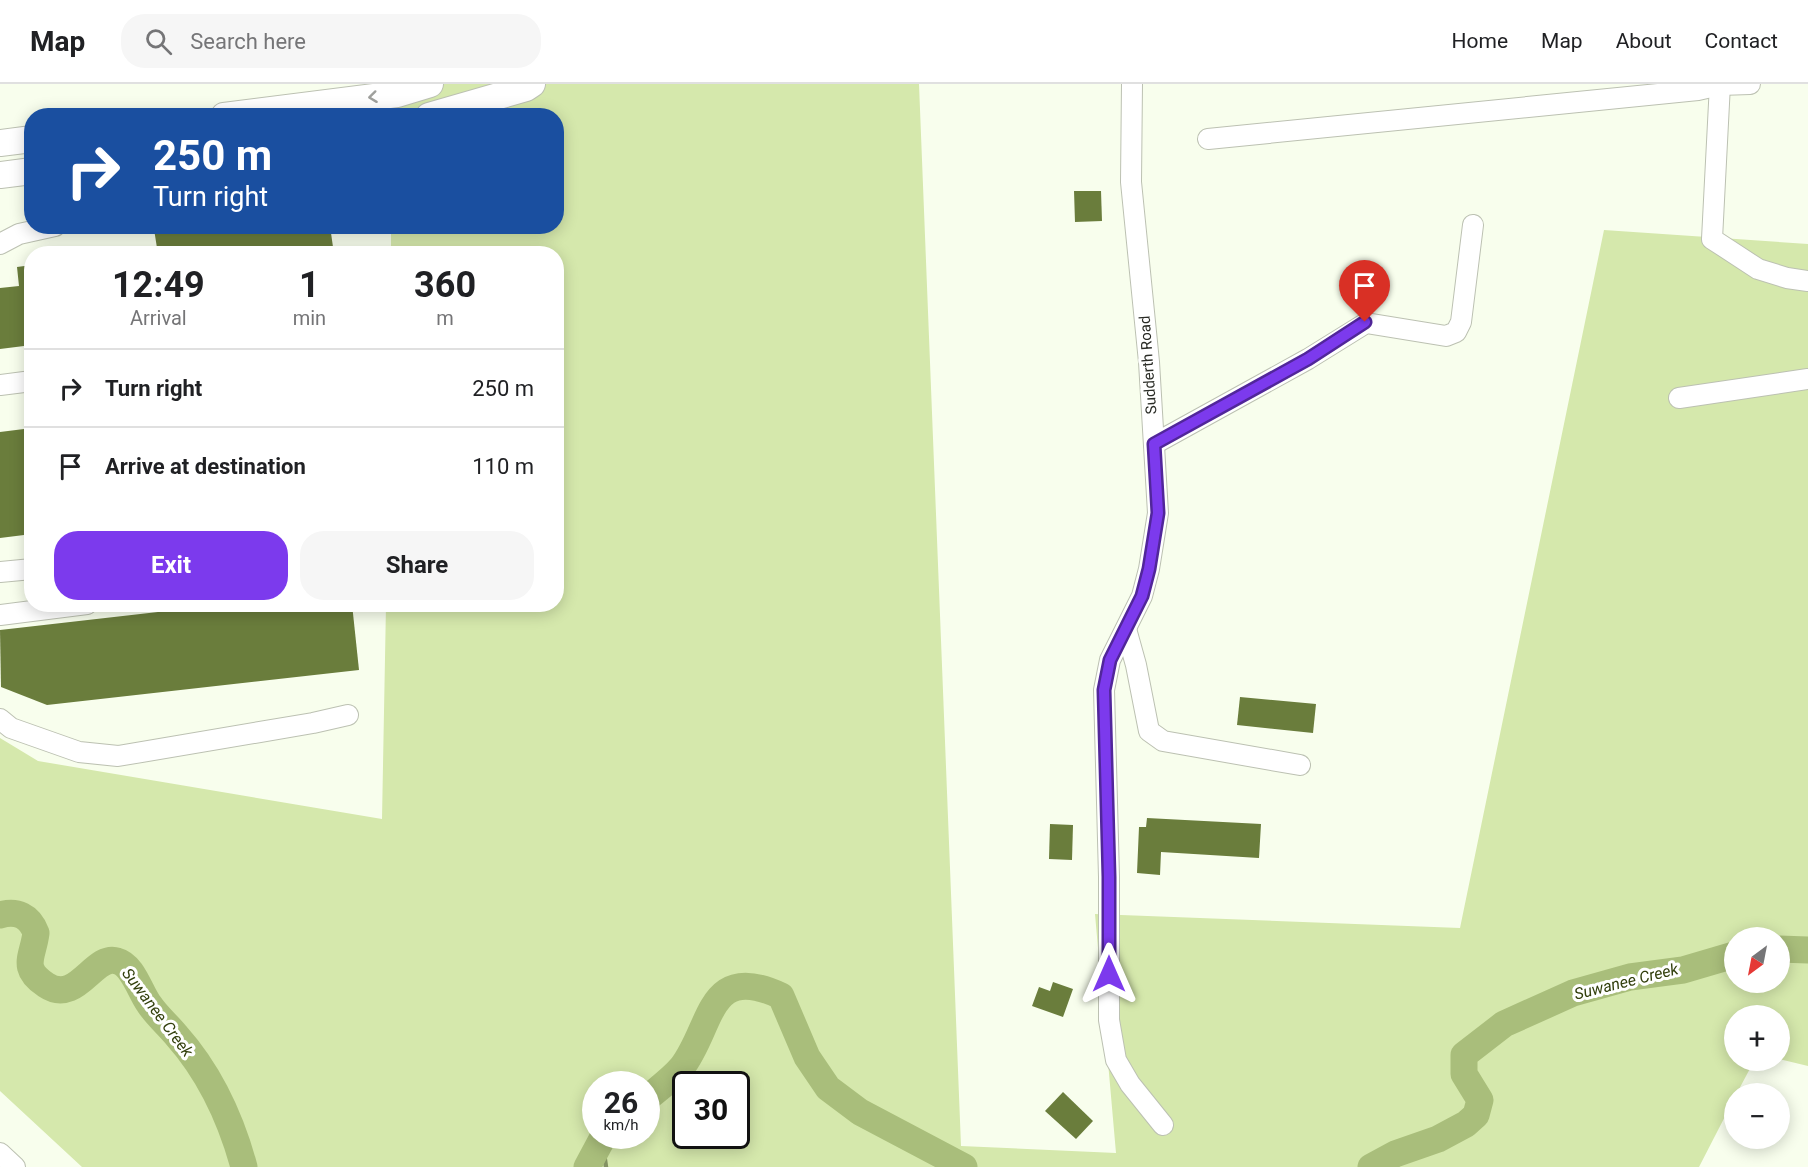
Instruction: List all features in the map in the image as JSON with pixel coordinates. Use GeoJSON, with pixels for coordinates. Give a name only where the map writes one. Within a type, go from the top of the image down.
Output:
{"type":"FeatureCollection","features":[{"type":"Feature","properties":{"kind":"main road"},"geometry":{"type":"LineString","coordinates":[[321,108],[397,94],[430,84]]}},
{"type":"Feature","properties":{"kind":"main road"},"geometry":{"type":"LineString","coordinates":[[457,108],[526,88],[532,84]]}},
{"type":"Feature","properties":{"kind":"main road"},"geometry":{"type":"LineString","coordinates":[[0,143],[24,140]]}},
{"type":"Feature","properties":{"kind":"main road"},"geometry":{"type":"LineString","coordinates":[[0,175],[24,172]]}},
{"type":"Feature","properties":{"kind":"street","name":"Sudderth Road"},"geometry":{"type":"LineString","coordinates":[[1132,84],[1131,182],[1149,362],[1158,513],[1142,596],[1110,660],[1104,690],[1109,877],[1109,1020],[1116,1060],[1130,1084],[1163,1125]]}},
{"type":"Feature","properties":{"kind":"street"},"geometry":{"type":"LineString","coordinates":[[1720,84],[1712,238],[1758,268],[1787,278],[1808,281]]}},
{"type":"Feature","properties":{"kind":"street"},"geometry":{"type":"LineString","coordinates":[[1208,139],[1698,90],[1720,84],[1750,84]]}},
{"type":"Feature","properties":{"kind":"street"},"geometry":{"type":"LineString","coordinates":[[1154,444],[1308,359],[1365,322],[1446,336],[1456,332],[1461,322],[1473,225]]}},
{"type":"Feature","properties":{"kind":"street"},"geometry":{"type":"LineString","coordinates":[[0,244],[24,233]]}},
{"type":"Feature","properties":{"kind":"street"},"geometry":{"type":"LineString","coordinates":[[1679,398],[1808,379]]}},
{"type":"Feature","properties":{"kind":"street"},"geometry":{"type":"LineString","coordinates":[[0,385],[24,382]]}},
{"type":"Feature","properties":{"kind":"street"},"geometry":{"type":"LineString","coordinates":[[0,572],[24,569]]}},
{"type":"Feature","properties":{"kind":"street"},"geometry":{"type":"LineString","coordinates":[[0,615],[24,612]]}},
{"type":"Feature","properties":{"kind":"street"},"geometry":{"type":"LineString","coordinates":[[1126,628],[1137,665],[1149,731],[1163,741],[1300,765]]}},
{"type":"Feature","properties":{"kind":"street"},"geometry":{"type":"LineString","coordinates":[[0,719],[10,728],[79,752],[118,756],[348,715]]}},
{"type":"Feature","properties":{"kind":"street"},"geometry":{"type":"LineString","coordinates":[[0,1153],[15,1167]]}},
{"type":"Feature","properties":{"kind":"green space"},"geometry":{"type":"Polygon","coordinates":[[[393,84],[919,84],[961,1146],[1116,1153],[1095,914],[1460,928],[1604,230],[1808,244],[1808,1066],[1790,1062],[1790,1005],[1724,1005],[1724,1071],[1749,1071],[1742,1083],[1724,1083],[1724,1118],[1699,1167],[82,1167],[0,1091],[0,738],[38,761],[382,819],[386,612],[564,612],[564,246],[391,246],[391,234],[564,234],[564,108],[393,108],[393,84]]]}},
{"type":"Feature","properties":{"kind":"building"},"geometry":{"type":"Polygon","coordinates":[[[1074,191],[1101,191],[1102,221],[1075,222],[1074,191]]]}},
{"type":"Feature","properties":{"kind":"building"},"geometry":{"type":"Polygon","coordinates":[[[155,234],[331,234],[333,246],[157,246],[155,234]]]}},
{"type":"Feature","properties":{"kind":"building"},"geometry":{"type":"Polygon","coordinates":[[[24,266],[24,346],[0,349],[0,288],[19,286],[17,267],[24,266]]]}},
{"type":"Feature","properties":{"kind":"building"},"geometry":{"type":"Polygon","coordinates":[[[24,429],[24,535],[0,538],[0,432],[24,429]]]}},
{"type":"Feature","properties":{"kind":"building"},"geometry":{"type":"Polygon","coordinates":[[[158,612],[353,612],[359,670],[47,705],[1,687],[0,630],[158,612]]]}},
{"type":"Feature","properties":{"kind":"building"},"geometry":{"type":"Polygon","coordinates":[[[1240,697],[1316,704],[1313,733],[1237,725],[1240,697]]]}},
{"type":"Feature","properties":{"kind":"building"},"geometry":{"type":"Polygon","coordinates":[[[1147,818],[1261,824],[1259,858],[1161,852],[1160,875],[1137,873],[1139,827],[1146,827],[1147,818]]]}},
{"type":"Feature","properties":{"kind":"building"},"geometry":{"type":"Polygon","coordinates":[[[1050,824],[1073,825],[1072,860],[1049,859],[1050,824]]]}},
{"type":"Feature","properties":{"kind":"building"},"geometry":{"type":"Polygon","coordinates":[[[1053,982],[1073,989],[1063,1017],[1032,1006],[1039,987],[1050,991],[1053,982]]]}},
{"type":"Feature","properties":{"kind":"building"},"geometry":{"type":"Polygon","coordinates":[[[1063,1092],[1093,1121],[1076,1139],[1045,1111],[1063,1092]]]}},
{"type":"Feature","properties":{"kind":"waterway","name":"Suwanee Creek"},"geometry":{"type":"LineString","coordinates":[[0,915],[17,914],[30,922],[36,933],[30,962],[33,973],[46,985],[57,990],[76,985],[101,964],[109,961],[117,961],[127,968],[136,979],[152,1008],[188,1049],[209,1080],[233,1131],[244,1167]]}},
{"type":"Feature","properties":{"kind":"waterway","name":"Suwanee Creek"},"geometry":{"type":"LineString","coordinates":[[1790,949],[1808,950]]}},
{"type":"Feature","properties":{"kind":"waterway","name":"Suwanee Creek"},"geometry":{"type":"LineString","coordinates":[[1371,1167],[1395,1154],[1438,1139],[1466,1124],[1476,1115],[1480,1100],[1464,1074],[1464,1055],[1504,1024],[1573,993],[1630,977],[1683,970],[1724,958]]}},
{"type":"Feature","properties":{"kind":"waterway","name":"Suwanee Creek"},"geometry":{"type":"LineString","coordinates":[[660,1087],[682,1067],[715,1003],[725,993],[739,987],[757,987],[781,996],[807,1057],[828,1088],[860,1112],[964,1167]]}},
{"type":"Feature","properties":{"kind":"waterway","name":"Suwanee Creek"},"geometry":{"type":"LineString","coordinates":[[587,1167],[597,1149]]}},
{"type":"Feature","properties":{"kind":"waterway"},"geometry":{"type":"LineString","coordinates":[[603,1149],[606,1167]]}},
{"type":"Feature","properties":{"kind":"route"},"geometry":{"type":"LineString","coordinates":[[1109,974],[1104,690],[1110,660],[1142,596],[1149,569],[1158,513],[1154,444],[1308,359],[1365,322]]}}]}
